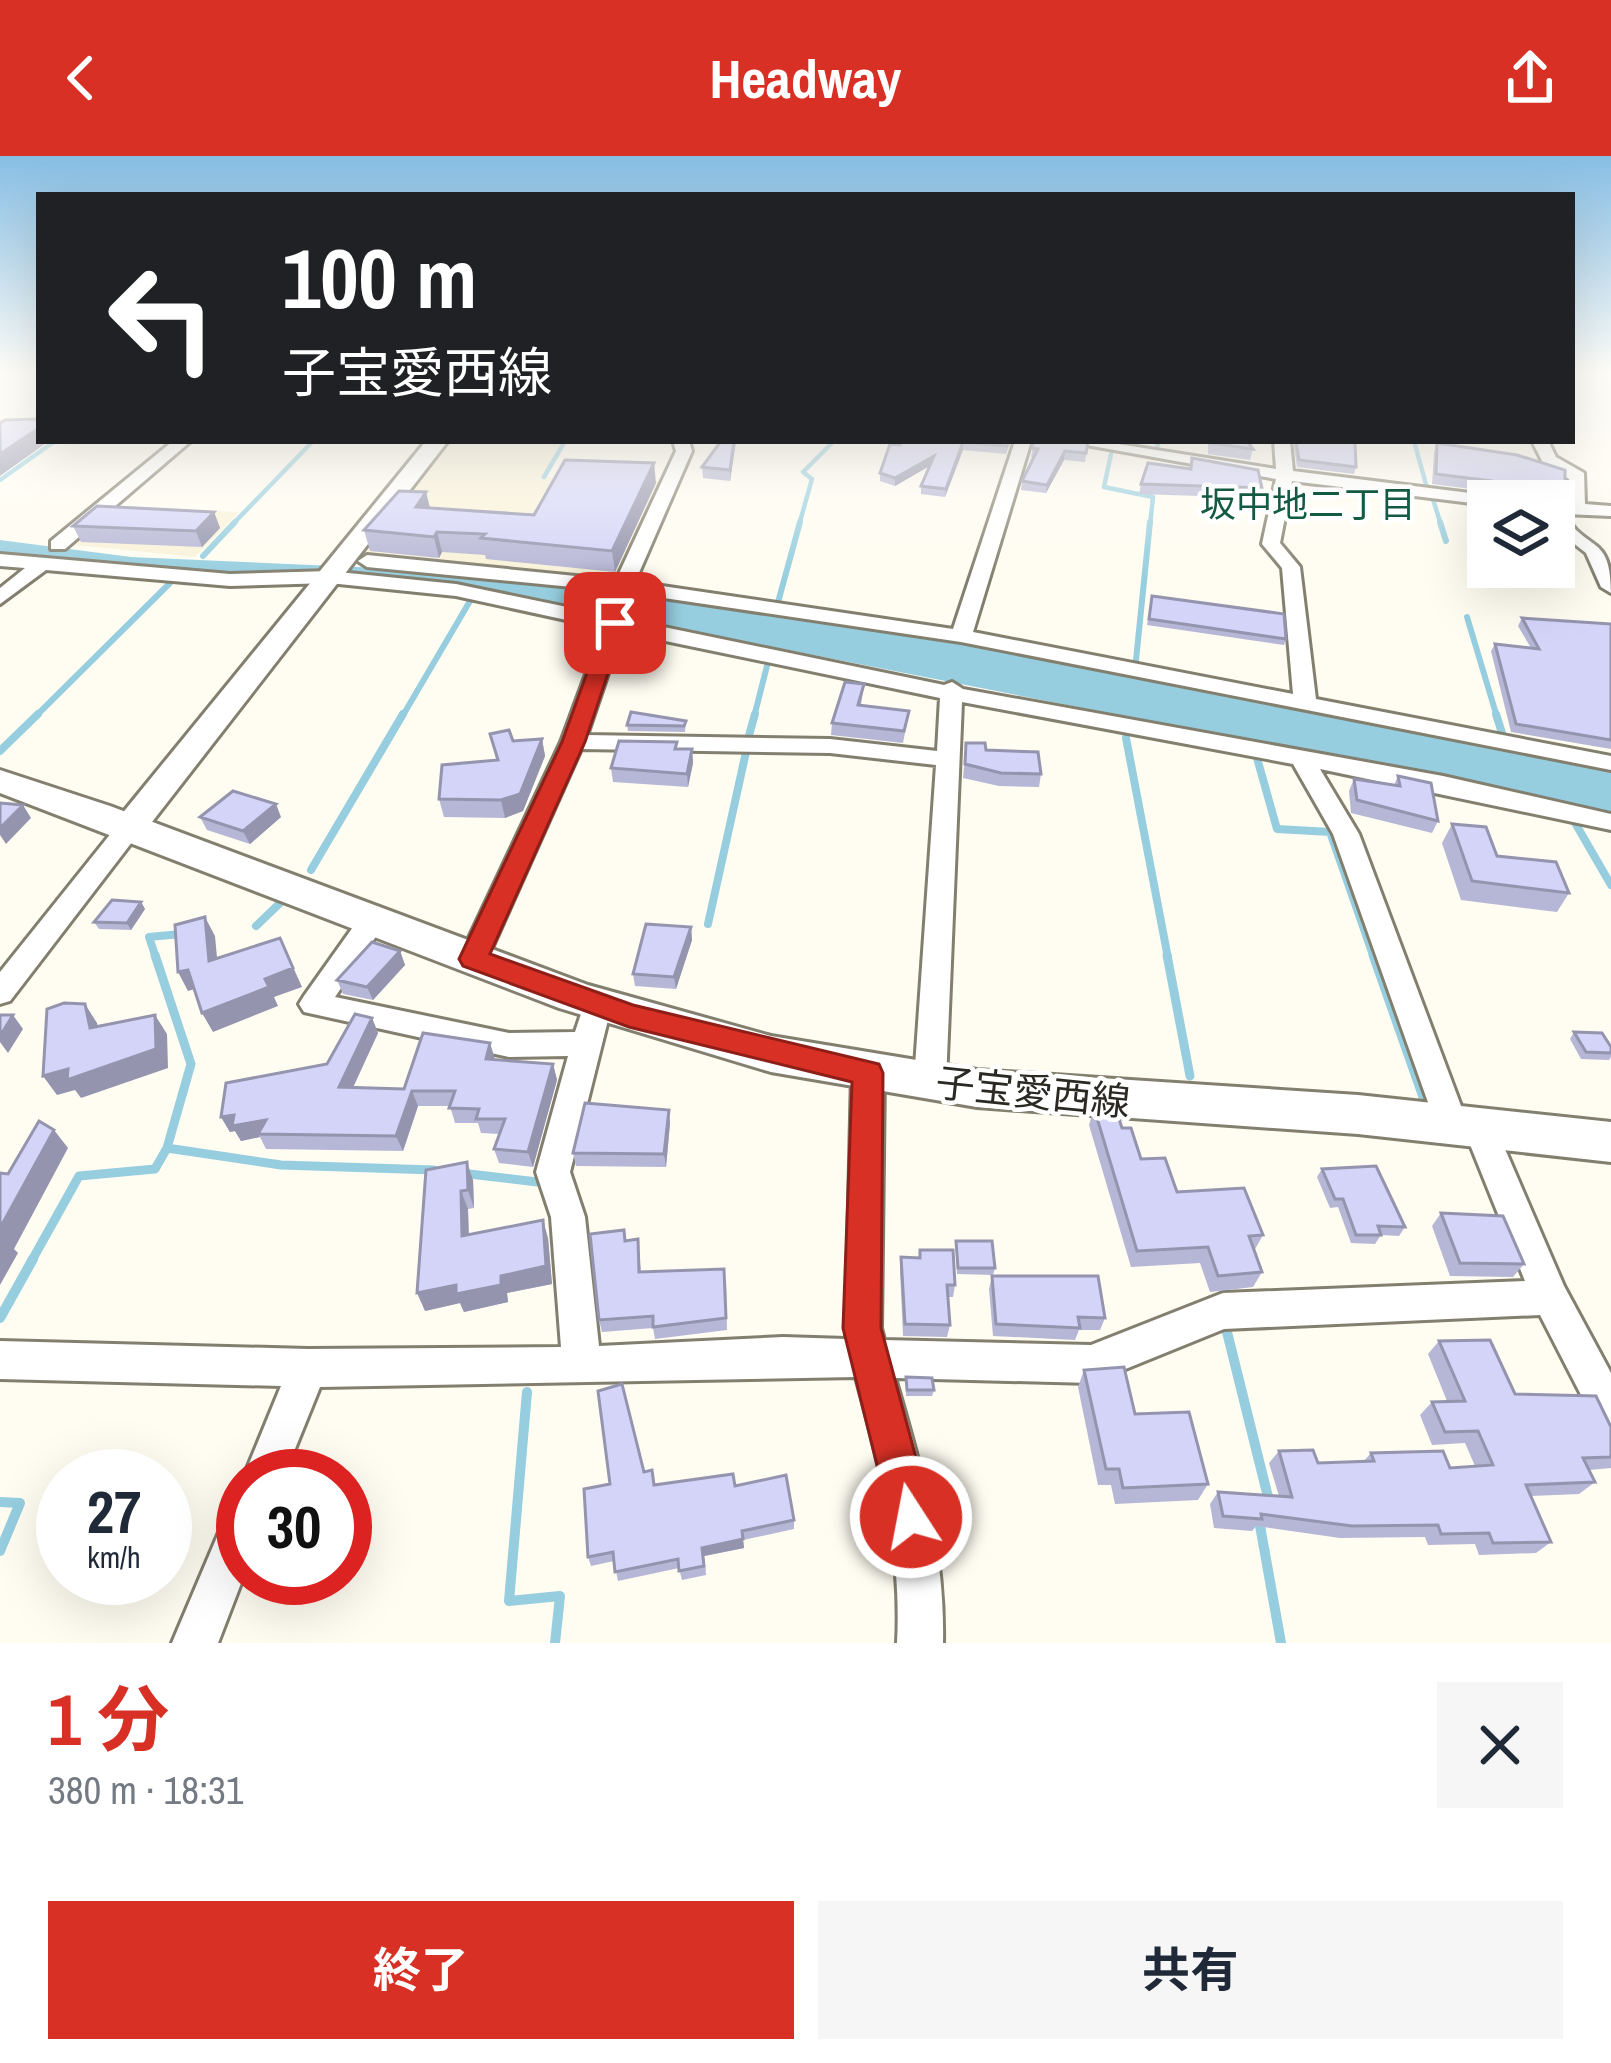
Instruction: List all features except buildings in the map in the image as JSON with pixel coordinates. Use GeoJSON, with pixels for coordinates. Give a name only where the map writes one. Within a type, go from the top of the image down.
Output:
{"type":"FeatureCollection","features":[{"type":"Feature","properties":{"kind":"main road","name":"子宝愛西線"},"geometry":{"type":"LineString","coordinates":[[0,781],[133,823],[473,959],[592,1024],[868,1073],[1082,1102],[1327,1112],[1611,1142]]}},
{"type":"Feature","properties":{"kind":"street"},"geometry":{"type":"LineString","coordinates":[[58,545],[178,444]]}},
{"type":"Feature","properties":{"kind":"street"},"geometry":{"type":"LineString","coordinates":[[0,993],[435,444]]}},
{"type":"Feature","properties":{"kind":"street"},"geometry":{"type":"LineString","coordinates":[[623,586],[684,451],[683,444]]}},
{"type":"Feature","properties":{"kind":"street"},"geometry":{"type":"LineString","coordinates":[[962,636],[1022,444]]}},
{"type":"Feature","properties":{"kind":"street"},"geometry":{"type":"LineString","coordinates":[[1091,444],[1467,497]]}},
{"type":"Feature","properties":{"kind":"street"},"geometry":{"type":"LineString","coordinates":[[1282,444],[1285,475],[1271,544],[1291,567],[1305,700]]}},
{"type":"Feature","properties":{"kind":"street"},"geometry":{"type":"LineString","coordinates":[[1542,444],[1550,460],[1578,477],[1576,507],[1611,511]]}},
{"type":"Feature","properties":{"kind":"street"},"geometry":{"type":"LineString","coordinates":[[1575,538],[1594,550],[1611,587]]}},
{"type":"Feature","properties":{"kind":"street"},"geometry":{"type":"LineString","coordinates":[[0,560],[230,580],[334,570],[623,586],[962,636],[1611,763]]}},
{"type":"Feature","properties":{"kind":"street"},"geometry":{"type":"LineString","coordinates":[[0,598],[40,565]]}},
{"type":"Feature","properties":{"kind":"street"},"geometry":{"type":"LineString","coordinates":[[334,570],[456,590],[858,676],[952,689],[1443,784],[1611,822]]}},
{"type":"Feature","properties":{"kind":"street"},"geometry":{"type":"LineString","coordinates":[[473,959],[573,742],[615,623]]}},
{"type":"Feature","properties":{"kind":"street"},"geometry":{"type":"LineString","coordinates":[[931,1081],[944,759],[952,689]]}},
{"type":"Feature","properties":{"kind":"street"},"geometry":{"type":"LineString","coordinates":[[573,742],[830,746],[944,759]]}},
{"type":"Feature","properties":{"kind":"street"},"geometry":{"type":"LineString","coordinates":[[1303,760],[1346,834],[1466,1127],[1611,1412]]}},
{"type":"Feature","properties":{"kind":"street"},"geometry":{"type":"LineString","coordinates":[[374,920],[314,1004],[509,1046],[592,1024],[553,1172],[568,1216],[582,1366]]}},
{"type":"Feature","properties":{"kind":"street"},"geometry":{"type":"LineString","coordinates":[[868,1073],[862,1328],[906,1484],[922,1585],[920,1643]]}},
{"type":"Feature","properties":{"kind":"street"},"geometry":{"type":"LineString","coordinates":[[0,1360],[308,1368],[872,1357],[1091,1364],[1223,1311],[1550,1297]]}},
{"type":"Feature","properties":{"kind":"street"},"geometry":{"type":"LineString","coordinates":[[275,1449],[308,1368]]}},
{"type":"Feature","properties":{"kind":"street"},"geometry":{"type":"LineString","coordinates":[[195,1643],[216,1592]]}},
{"type":"Feature","properties":{"kind":"shaded area"},"geometry":{"type":"Polygon","coordinates":[[[442,444],[559,444],[542,477],[664,482],[619,584],[531,578],[484,566],[353,558],[442,444]]]}},
{"type":"Feature","properties":{"kind":"shaded area"},"geometry":{"type":"Polygon","coordinates":[[[110,506],[239,512],[195,557],[66,544],[110,506]]]}},
{"type":"Feature","properties":{"kind":"water"},"geometry":{"type":"Polygon","coordinates":[[[0,540],[131,557],[473,572],[523,584],[605,587],[1038,654],[1611,767],[1611,812],[488,591],[222,575],[0,554],[0,540]]]}},
{"type":"Feature","properties":{"kind":"waterway"},"geometry":{"type":"LineString","coordinates":[[0,480],[51,444]]}},
{"type":"Feature","properties":{"kind":"waterway"},"geometry":{"type":"LineString","coordinates":[[232,525],[310,444]]}},
{"type":"Feature","properties":{"kind":"waterway"},"geometry":{"type":"LineString","coordinates":[[544,477],[563,444]]}},
{"type":"Feature","properties":{"kind":"waterway"},"geometry":{"type":"LineString","coordinates":[[799,525],[812,479],[803,472],[831,444]]}},
{"type":"Feature","properties":{"kind":"waterway"},"geometry":{"type":"LineString","coordinates":[[1157,449],[1158,444]]}},
{"type":"Feature","properties":{"kind":"waterway"},"geometry":{"type":"LineString","coordinates":[[1415,444],[1427,488]]}},
{"type":"Feature","properties":{"kind":"waterway"},"geometry":{"type":"LineString","coordinates":[[1111,454],[1104,487],[1153,497],[1150,525]]}},
{"type":"Feature","properties":{"kind":"waterway"},"geometry":{"type":"LineString","coordinates":[[1432,496],[1441,525]]}},
{"type":"Feature","properties":{"kind":"waterway"},"geometry":{"type":"LineString","coordinates":[[203,556],[235,522]]}},
{"type":"Feature","properties":{"kind":"waterway"},"geometry":{"type":"LineString","coordinates":[[777,606],[800,522]]}},
{"type":"Feature","properties":{"kind":"waterway"},"geometry":{"type":"LineString","coordinates":[[1136,660],[1150,522]]}},
{"type":"Feature","properties":{"kind":"waterway"},"geometry":{"type":"LineString","coordinates":[[1440,522],[1446,541]]}},
{"type":"Feature","properties":{"kind":"waterway"},"geometry":{"type":"LineString","coordinates":[[35,717],[170,583]]}},
{"type":"Feature","properties":{"kind":"waterway"},"geometry":{"type":"LineString","coordinates":[[402,717],[470,601]]}},
{"type":"Feature","properties":{"kind":"waterway"},"geometry":{"type":"LineString","coordinates":[[1467,617],[1497,717]]}},
{"type":"Feature","properties":{"kind":"waterway"},"geometry":{"type":"LineString","coordinates":[[754,717],[768,662]]}},
{"type":"Feature","properties":{"kind":"waterway"},"geometry":{"type":"LineString","coordinates":[[0,751],[38,714]]}},
{"type":"Feature","properties":{"kind":"waterway"},"geometry":{"type":"LineString","coordinates":[[311,870],[403,714]]}},
{"type":"Feature","properties":{"kind":"waterway"},"geometry":{"type":"LineString","coordinates":[[748,739],[755,714]]}},
{"type":"Feature","properties":{"kind":"waterway"},"geometry":{"type":"LineString","coordinates":[[1496,714],[1502,733]]}},
{"type":"Feature","properties":{"kind":"waterway"},"geometry":{"type":"LineString","coordinates":[[1126,738],[1168,958]]}},
{"type":"Feature","properties":{"kind":"waterway"},"geometry":{"type":"LineString","coordinates":[[708,924],[746,752]]}},
{"type":"Feature","properties":{"kind":"waterway"},"geometry":{"type":"LineString","coordinates":[[1257,758],[1277,829],[1330,832],[1374,958]]}},
{"type":"Feature","properties":{"kind":"waterway"},"geometry":{"type":"LineString","coordinates":[[1574,821],[1611,885]]}},
{"type":"Feature","properties":{"kind":"waterway"},"geometry":{"type":"LineString","coordinates":[[256,926],[280,903]]}},
{"type":"Feature","properties":{"kind":"waterway"},"geometry":{"type":"LineString","coordinates":[[155,955],[149,937],[181,934]]}},
{"type":"Feature","properties":{"kind":"waterway"},"geometry":{"type":"LineString","coordinates":[[155,955],[191,1064],[167,1148]]}},
{"type":"Feature","properties":{"kind":"waterway"},"geometry":{"type":"LineString","coordinates":[[1167,955],[1190,1076]]}},
{"type":"Feature","properties":{"kind":"waterway"},"geometry":{"type":"LineString","coordinates":[[1373,955],[1424,1100]]}},
{"type":"Feature","properties":{"kind":"waterway"},"geometry":{"type":"LineString","coordinates":[[31,1262],[79,1176],[155,1169],[167,1148]]}},
{"type":"Feature","properties":{"kind":"waterway"},"geometry":{"type":"LineString","coordinates":[[167,1148],[281,1165],[434,1170]]}},
{"type":"Feature","properties":{"kind":"waterway"},"geometry":{"type":"LineString","coordinates":[[461,1173],[537,1182]]}},
{"type":"Feature","properties":{"kind":"waterway"},"geometry":{"type":"LineString","coordinates":[[0,1318],[33,1259]]}},
{"type":"Feature","properties":{"kind":"waterway"},"geometry":{"type":"LineString","coordinates":[[1226,1328],[1269,1501]]}},
{"type":"Feature","properties":{"kind":"waterway"},"geometry":{"type":"LineString","coordinates":[[527,1392],[509,1601],[560,1596],[555,1643]]}},
{"type":"Feature","properties":{"kind":"waterway"},"geometry":{"type":"LineString","coordinates":[[0,1502],[20,1503],[0,1551]]}},
{"type":"Feature","properties":{"kind":"waterway"},"geometry":{"type":"LineString","coordinates":[[1259,1520],[1281,1643]]}},
{"type":"Feature","properties":{"kind":"district","name":"坂中地二丁目"},"geometry":{"type":"Point","coordinates":[1308,504]}},
{"type":"Feature","properties":{"kind":"route"},"geometry":{"type":"LineString","coordinates":[[615,623],[573,742],[473,959],[629,1016],[868,1073],[862,1328],[911,1517]]}}]}
